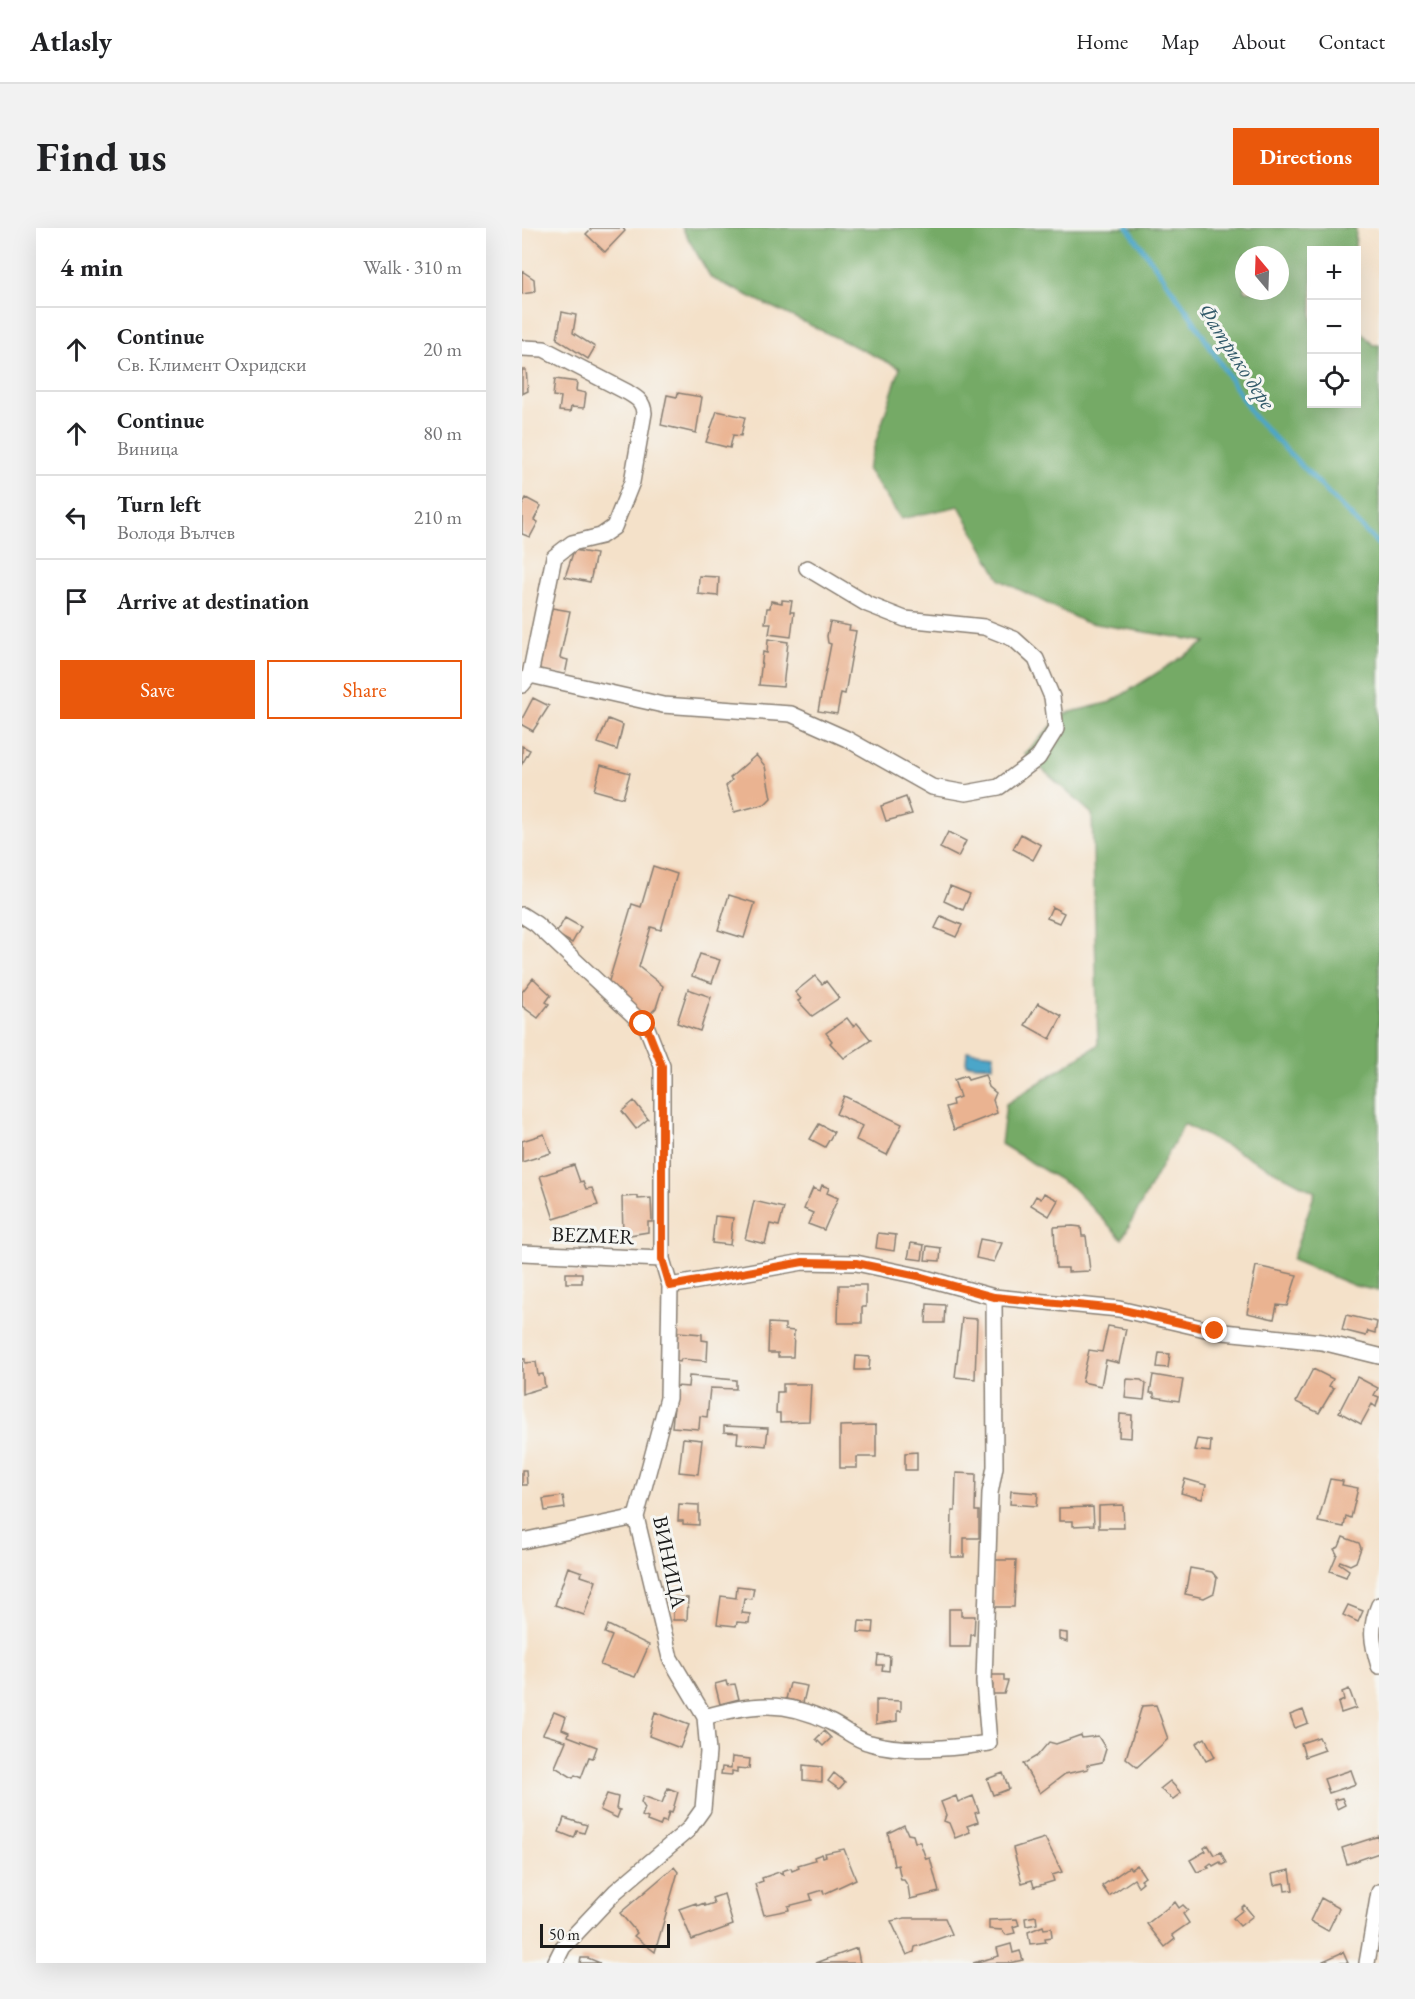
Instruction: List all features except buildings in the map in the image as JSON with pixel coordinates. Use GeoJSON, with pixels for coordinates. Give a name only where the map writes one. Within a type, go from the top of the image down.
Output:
{"type":"FeatureCollection","features":[{"type":"Feature","properties":{"kind":"street"},"geometry":{"type":"LineString","coordinates":[[522,348],[544,349],[639,398],[644,413],[632,482],[614,527],[602,536],[572,543],[554,557],[526,680],[663,705],[791,714],[857,745],[932,787],[966,794],[999,787],[1038,758],[1056,729],[1052,697],[1036,659],[1014,639],[984,627],[905,619],[867,604],[807,568]]}},
{"type":"Feature","properties":{"kind":"street","name":"ВИНИЦА"},"geometry":{"type":"LineString","coordinates":[[522,915],[536,924],[647,1028],[662,1066],[662,1259],[670,1286],[668,1398],[636,1517],[670,1658],[705,1717],[708,1752],[703,1809],[688,1830],[616,1890],[563,1947],[555,1963]]}},
{"type":"Feature","properties":{"kind":"street","name":"BEZMER"},"geometry":{"type":"LineString","coordinates":[[522,1253],[662,1259]]}},
{"type":"Feature","properties":{"kind":"street"},"geometry":{"type":"LineString","coordinates":[[670,1286],[803,1262],[856,1263],[918,1276],[994,1297],[1119,1309],[1215,1331],[1322,1342],[1379,1356]]}},
{"type":"Feature","properties":{"kind":"street"},"geometry":{"type":"LineString","coordinates":[[705,1717],[741,1706],[786,1706],[828,1721],[870,1743],[914,1748],[990,1743],[984,1682],[990,1493],[995,1467],[994,1297]]}},
{"type":"Feature","properties":{"kind":"street"},"geometry":{"type":"LineString","coordinates":[[522,1541],[636,1517]]}},
{"type":"Feature","properties":{"kind":"street"},"geometry":{"type":"LineString","coordinates":[[1379,1605],[1371,1626],[1371,1639],[1379,1666]]}},
{"type":"Feature","properties":{"kind":"street"},"geometry":{"type":"LineString","coordinates":[[1367,1963],[1379,1892]]}},
{"type":"Feature","properties":{"kind":"green space"},"geometry":{"type":"Polygon","coordinates":[[[682,228],[1356,228],[1355,246],[1307,246],[1307,408],[1361,408],[1361,332],[1373,345],[1379,345],[1379,1291],[1355,1286],[1292,1260],[1315,1192],[1184,1124],[1122,1239],[1072,1187],[1001,1144],[1006,1104],[1098,1045],[1092,814],[1025,754],[1063,714],[1111,702],[1206,642],[1084,622],[1000,580],[959,506],[901,519],[867,469],[900,368],[711,278],[682,228]]]}},
{"type":"Feature","properties":{"kind":"water"},"geometry":{"type":"Polygon","coordinates":[[[967,1051],[994,1054],[993,1066],[966,1064],[967,1051]]]}},
{"type":"Feature","properties":{"kind":"waterway","name":"Фатрико дере"},"geometry":{"type":"LineString","coordinates":[[1128,228],[1190,315],[1254,417],[1379,545]]}},
{"type":"Feature","properties":{"kind":"route"},"geometry":{"type":"LineString","coordinates":[[643,1024],[647,1028],[662,1066],[662,1259],[670,1286],[803,1262],[856,1263],[918,1276],[994,1297],[1119,1309],[1215,1331]]}}]}
